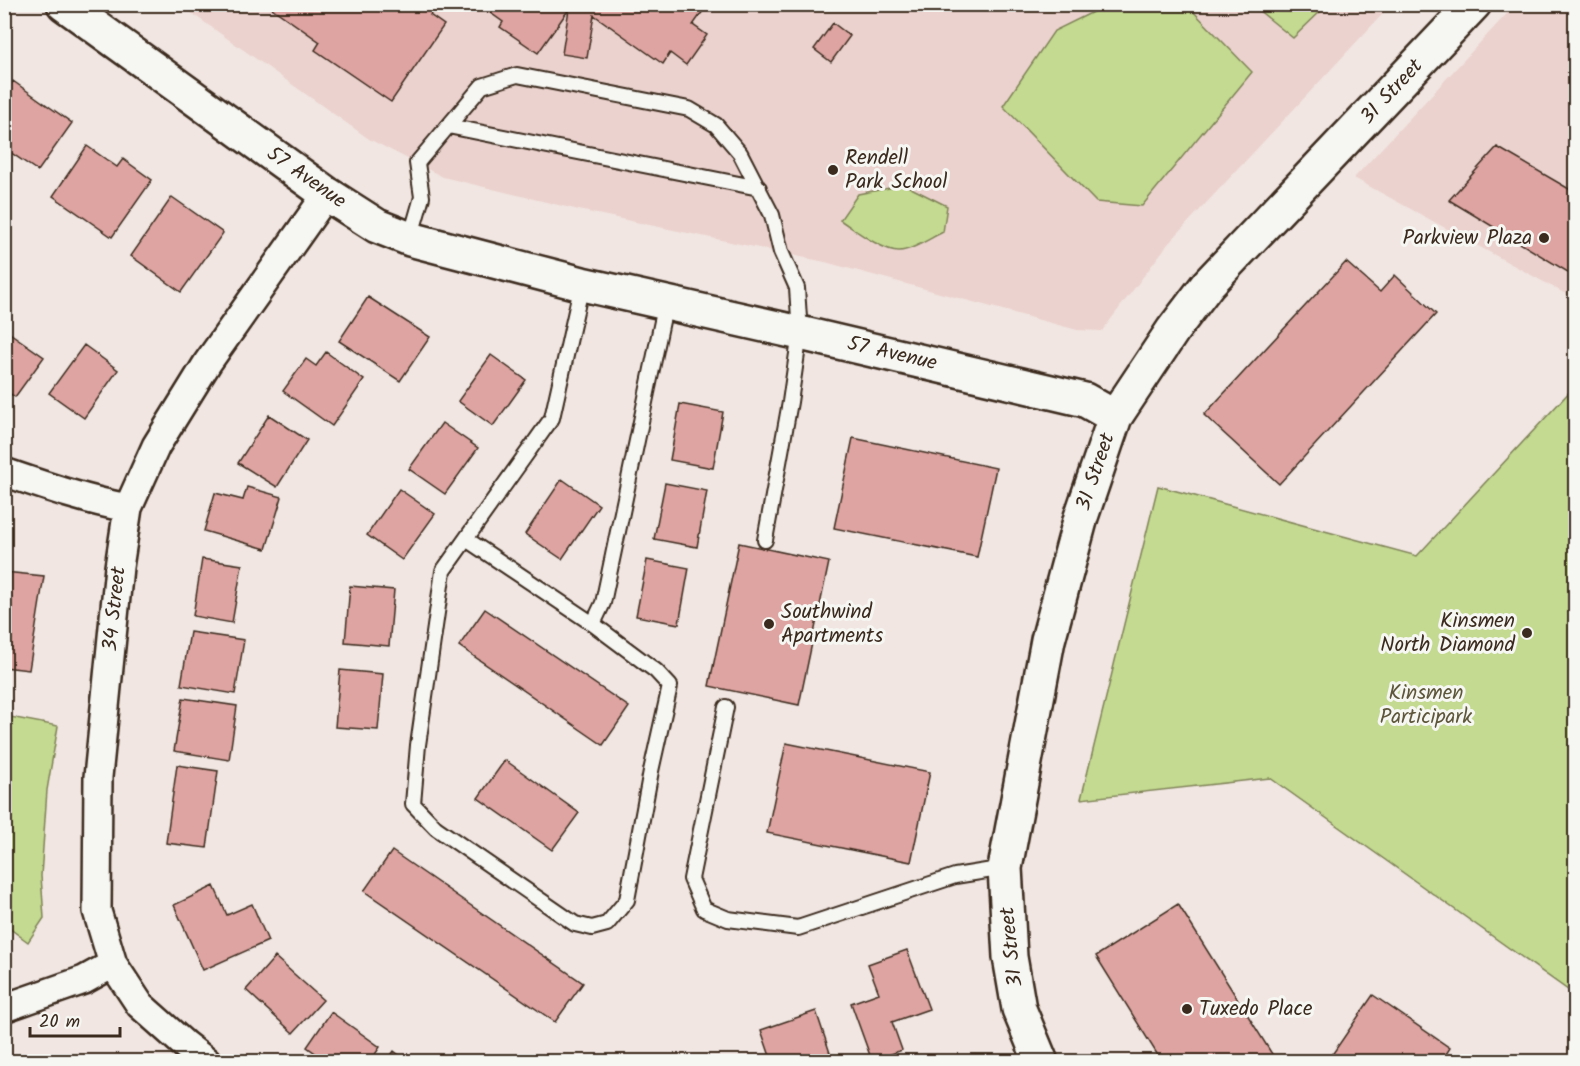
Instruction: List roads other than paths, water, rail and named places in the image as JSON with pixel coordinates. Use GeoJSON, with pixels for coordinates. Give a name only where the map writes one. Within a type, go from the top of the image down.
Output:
{"type":"FeatureCollection","features":[{"type":"Feature","properties":{"kind":"street","name":"57 Avenue"},"geometry":{"type":"LineString","coordinates":[[64,4],[327,194],[377,226],[410,239],[582,284],[1084,400],[1115,417]]}},
{"type":"Feature","properties":{"kind":"street","name":"31 Street"},"geometry":{"type":"LineString","coordinates":[[1041,1062],[1019,1009],[1010,957],[1005,868],[1048,640],[1081,517],[1115,417],[1173,330],[1208,284],[1474,4]]}},
{"type":"Feature","properties":{"kind":"street","name":"34 Street"},"geometry":{"type":"LineString","coordinates":[[207,1062],[184,1045],[140,1005],[113,964],[97,911],[98,777],[118,567],[128,508],[156,446],[208,362],[327,194]]}},
{"type":"Feature","properties":{"kind":"street"},"geometry":{"type":"LineString","coordinates":[[4,471],[60,492],[128,508]]}},
{"type":"Feature","properties":{"kind":"street"},"geometry":{"type":"LineString","coordinates":[[4,1008],[84,980],[113,964]]}},
{"type":"Feature","properties":{"kind":"lane"},"geometry":{"type":"LineString","coordinates":[[410,239],[422,197],[417,163],[482,86],[517,75],[689,109],[716,125],[740,153],[759,188],[772,215],[781,252],[797,288],[800,333],[765,540]]}},
{"type":"Feature","properties":{"kind":"lane"},"geometry":{"type":"LineString","coordinates":[[448,126],[759,188]]}},
{"type":"Feature","properties":{"kind":"lane"},"geometry":{"type":"LineString","coordinates":[[466,539],[593,624],[656,672],[670,686],[651,771],[627,900],[607,924],[592,928],[575,924],[436,828],[413,804],[418,745],[443,571],[552,418],[582,284]]}},
{"type":"Feature","properties":{"kind":"lane"},"geometry":{"type":"LineString","coordinates":[[593,624],[603,603],[666,302]]}},
{"type":"Feature","properties":{"kind":"lane"},"geometry":{"type":"LineString","coordinates":[[726,707],[691,879],[704,909],[728,919],[798,928],[955,876],[1005,868]]}},
{"type":"Feature","properties":{"kind":"place","name":"Rendell Park School"},"geometry":{"type":"Point","coordinates":[833,170]}},
{"type":"Feature","properties":{"kind":"place","name":"Parkview Plaza"},"geometry":{"type":"Point","coordinates":[1544,238]}},
{"type":"Feature","properties":{"kind":"place","name":"Southwind Apartments"},"geometry":{"type":"Point","coordinates":[769,624]}},
{"type":"Feature","properties":{"kind":"place","name":"Kinsmen North Diamond"},"geometry":{"type":"Point","coordinates":[1527,633]}},
{"type":"Feature","properties":{"kind":"place","name":"Tuxedo Place"},"geometry":{"type":"Point","coordinates":[1187,1009]}},
{"type":"Feature","properties":{"kind":"park label","name":"Kinsmen Participark"},"geometry":{"type":"Point","coordinates":[1426,705]}}]}
